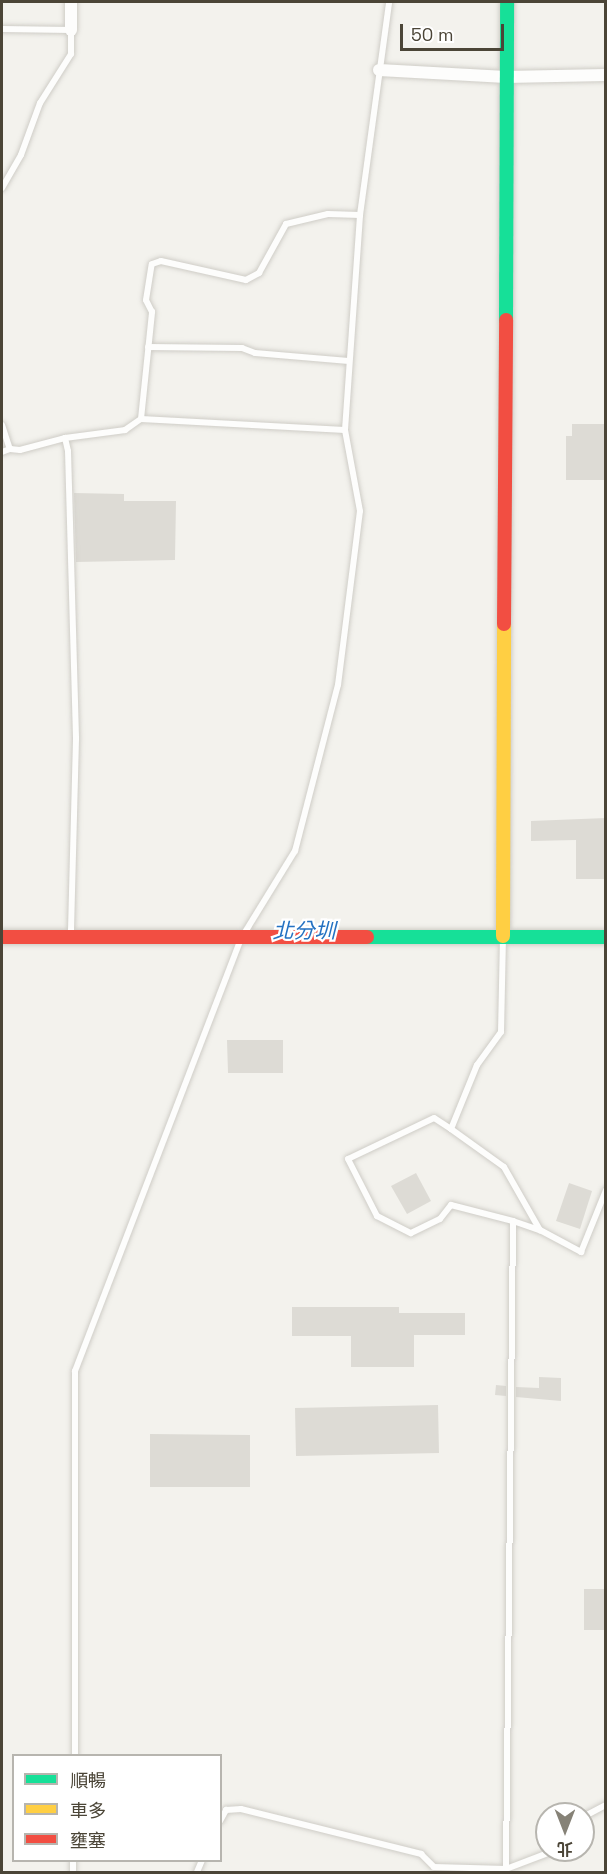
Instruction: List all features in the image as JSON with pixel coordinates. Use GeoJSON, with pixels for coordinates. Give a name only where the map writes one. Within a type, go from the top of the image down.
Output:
{"type":"FeatureCollection","features":[{"type":"Feature","properties":{"kind":"street"},"geometry":{"type":"LineString","coordinates":[[71,2],[71,30]]}},
{"type":"Feature","properties":{"kind":"street"},"geometry":{"type":"LineString","coordinates":[[503,936],[507,2]]}},
{"type":"Feature","properties":{"kind":"street"},"geometry":{"type":"LineString","coordinates":[[380,70],[506,77],[606,75]]}},
{"type":"Feature","properties":{"kind":"street"},"geometry":{"type":"LineString","coordinates":[[2,937],[71,930],[242,937],[606,937]]}},
{"type":"Feature","properties":{"kind":"lane"},"geometry":{"type":"LineString","coordinates":[[75,1754],[73,1377],[242,937],[300,836],[338,685],[360,511],[345,430],[349,361],[360,215],[389,2]]}},
{"type":"Feature","properties":{"kind":"lane"},"geometry":{"type":"LineString","coordinates":[[2,29],[71,30],[71,54],[40,103],[21,155],[2,188]]}},
{"type":"Feature","properties":{"kind":"lane"},"geometry":{"type":"LineString","coordinates":[[141,418],[152,312],[146,300],[152,264],[157,261],[246,280],[259,273],[286,224],[328,213],[360,215]]}},
{"type":"Feature","properties":{"kind":"lane"},"geometry":{"type":"LineString","coordinates":[[148,347],[242,348],[255,353],[349,361]]}},
{"type":"Feature","properties":{"kind":"lane"},"geometry":{"type":"LineString","coordinates":[[2,452],[10,449],[20,450],[65,438],[125,430],[141,418],[345,430]]}},
{"type":"Feature","properties":{"kind":"lane"},"geometry":{"type":"LineString","coordinates":[[2,425],[10,449]]}},
{"type":"Feature","properties":{"kind":"lane"},"geometry":{"type":"LineString","coordinates":[[65,438],[76,739],[71,930]]}},
{"type":"Feature","properties":{"kind":"lane"},"geometry":{"type":"LineString","coordinates":[[451,1129],[477,1065],[501,1032],[503,936]]}},
{"type":"Feature","properties":{"kind":"lane"},"geometry":{"type":"LineString","coordinates":[[540,1230],[504,1167],[434,1118],[348,1159],[377,1216],[411,1233],[440,1219],[451,1205],[540,1230],[581,1252],[606,1190]]}},
{"type":"Feature","properties":{"kind":"lane"},"geometry":{"type":"LineString","coordinates":[[506,1871],[513,1221]]}},
{"type":"Feature","properties":{"kind":"lane"},"geometry":{"type":"LineString","coordinates":[[222,1817],[226,1810],[241,1809],[421,1854],[431,1866],[506,1871],[535,1859]]}},
{"type":"Feature","properties":{"kind":"building"},"geometry":{"type":"Polygon","coordinates":[[[572,424],[604,424],[606,480],[566,480],[566,436],[572,436],[572,424]]]}},
{"type":"Feature","properties":{"kind":"building"},"geometry":{"type":"Polygon","coordinates":[[[74,493],[124,494],[124,501],[176,501],[175,560],[76,562],[74,493]]]}},
{"type":"Feature","properties":{"kind":"building"},"geometry":{"type":"Polygon","coordinates":[[[606,818],[606,879],[576,879],[576,840],[531,841],[531,821],[606,818]]]}},
{"type":"Feature","properties":{"kind":"building"},"geometry":{"type":"Polygon","coordinates":[[[227,1040],[283,1040],[283,1073],[228,1073],[227,1040]]]}},
{"type":"Feature","properties":{"kind":"building"},"geometry":{"type":"Polygon","coordinates":[[[416,1173],[431,1201],[407,1214],[391,1186],[416,1173]]]}},
{"type":"Feature","properties":{"kind":"building"},"geometry":{"type":"Polygon","coordinates":[[[569,1183],[592,1191],[580,1229],[556,1221],[569,1183]]]}},
{"type":"Feature","properties":{"kind":"building"},"geometry":{"type":"Polygon","coordinates":[[[292,1307],[399,1307],[399,1313],[465,1313],[465,1335],[414,1335],[414,1367],[351,1367],[351,1336],[292,1336],[292,1307]]]}},
{"type":"Feature","properties":{"kind":"building"},"geometry":{"type":"Polygon","coordinates":[[[539,1377],[561,1378],[561,1401],[516,1397],[516,1387],[539,1388],[539,1377]]]}},
{"type":"Feature","properties":{"kind":"building"},"geometry":{"type":"Polygon","coordinates":[[[496,1385],[506,1386],[506,1396],[495,1395],[496,1385]]]}},
{"type":"Feature","properties":{"kind":"building"},"geometry":{"type":"Polygon","coordinates":[[[438,1405],[439,1453],[296,1456],[295,1408],[438,1405]]]}},
{"type":"Feature","properties":{"kind":"building"},"geometry":{"type":"Polygon","coordinates":[[[150,1434],[250,1435],[250,1487],[150,1487],[150,1434]]]}},
{"type":"Feature","properties":{"kind":"building"},"geometry":{"type":"Polygon","coordinates":[[[584,1589],[606,1589],[606,1630],[584,1630],[584,1589]]]}},
{"type":"Feature","properties":{"kind":"traffic: fast"},"geometry":{"type":"LineString","coordinates":[[506,320],[507,2]]}},
{"type":"Feature","properties":{"kind":"traffic: fast"},"geometry":{"type":"LineString","coordinates":[[367,937],[606,937]]}},
{"type":"Feature","properties":{"kind":"traffic: slow"},"geometry":{"type":"LineString","coordinates":[[503,936],[504,624]]}},
{"type":"Feature","properties":{"kind":"traffic: jam"},"geometry":{"type":"LineString","coordinates":[[504,624],[506,320]]}},
{"type":"Feature","properties":{"kind":"traffic: jam"},"geometry":{"type":"LineString","coordinates":[[2,937],[367,937]]}},
{"type":"Feature","properties":{"kind":"water label","name":"北分圳"},"geometry":{"type":"Point","coordinates":[304,931]}}]}
